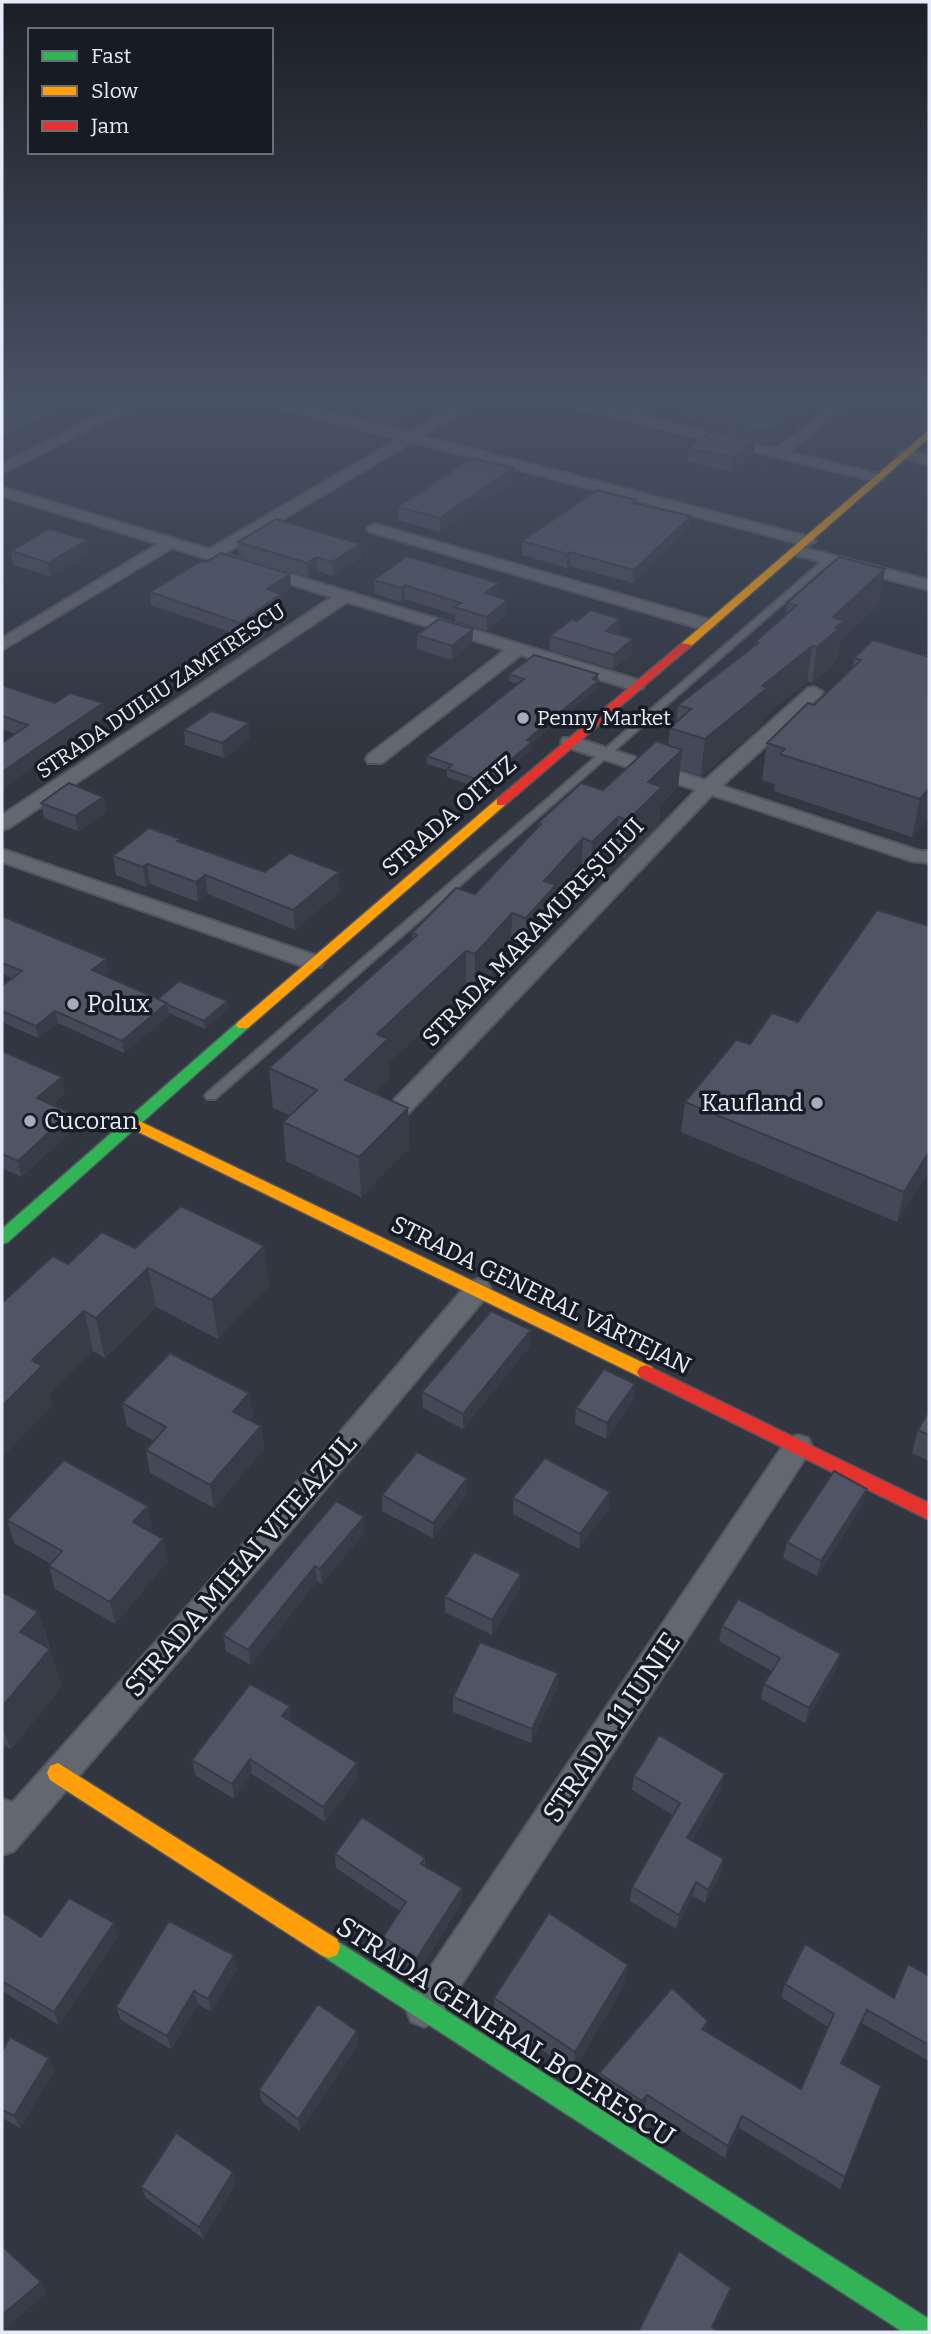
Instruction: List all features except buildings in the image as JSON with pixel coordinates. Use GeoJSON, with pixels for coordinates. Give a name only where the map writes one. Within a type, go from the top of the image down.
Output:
{"type":"FeatureCollection","features":[{"type":"Feature","properties":{"kind":"main road","name":"STRADA OITUZ"},"geometry":{"type":"LineString","coordinates":[[2,1238],[313,962],[845,508]]}},
{"type":"Feature","properties":{"kind":"main road","name":"STRADA GENERAL VÂRTEJAN"},"geometry":{"type":"LineString","coordinates":[[131,1122],[478,1289],[929,1512]]}},
{"type":"Feature","properties":{"kind":"main road","name":"STRADA GENERAL BOERESCU"},"geometry":{"type":"LineString","coordinates":[[58,1773],[926,2332]]}},
{"type":"Feature","properties":{"kind":"street"},"geometry":{"type":"LineString","coordinates":[[57,508],[636,685]]}},
{"type":"Feature","properties":{"kind":"street"},"geometry":{"type":"LineString","coordinates":[[210,555],[290,508]]}},
{"type":"Feature","properties":{"kind":"street"},"geometry":{"type":"LineString","coordinates":[[665,508],[802,546],[830,559],[929,585]]}},
{"type":"Feature","properties":{"kind":"street"},"geometry":{"type":"LineString","coordinates":[[376,529],[708,625]]}},
{"type":"Feature","properties":{"kind":"street"},"geometry":{"type":"LineString","coordinates":[[2,645],[170,543]]}},
{"type":"Feature","properties":{"kind":"street","name":"STRADA DUILIU ZAMFIRESCU"},"geometry":{"type":"LineString","coordinates":[[2,824],[345,596]]}},
{"type":"Feature","properties":{"kind":"street"},"geometry":{"type":"LineString","coordinates":[[375,759],[518,649]]}},
{"type":"Feature","properties":{"kind":"street","name":"STRADA MARAMUREȘULUI"},"geometry":{"type":"LineString","coordinates":[[395,1113],[709,787],[814,692]]}},
{"type":"Feature","properties":{"kind":"street"},"geometry":{"type":"LineString","coordinates":[[570,742],[918,857],[929,857]]}},
{"type":"Feature","properties":{"kind":"street"},"geometry":{"type":"LineString","coordinates":[[2,855],[313,962]]}},
{"type":"Feature","properties":{"kind":"street","name":"STRADA MIHAI VITEAZUL"},"geometry":{"type":"LineString","coordinates":[[2,1839],[13,1811],[58,1773],[271,1533],[478,1289]]}},
{"type":"Feature","properties":{"kind":"street","name":"STRADA 11 IUNIE"},"geometry":{"type":"LineString","coordinates":[[424,2008],[797,1446]]}},
{"type":"Feature","properties":{"kind":"lane"},"geometry":{"type":"LineString","coordinates":[[211,1096],[830,559]]}},
{"type":"Feature","properties":{"kind":"traffic: fast"},"geometry":{"type":"LineString","coordinates":[[2,1238],[243,1025]]}},
{"type":"Feature","properties":{"kind":"traffic: fast"},"geometry":{"type":"LineString","coordinates":[[329,1947],[926,2332]]}},
{"type":"Feature","properties":{"kind":"traffic: slow"},"geometry":{"type":"LineString","coordinates":[[686,645],[843,508]]}},
{"type":"Feature","properties":{"kind":"traffic: slow"},"geometry":{"type":"LineString","coordinates":[[243,1025],[501,802]]}},
{"type":"Feature","properties":{"kind":"traffic: slow"},"geometry":{"type":"LineString","coordinates":[[131,1122],[646,1372]]}},
{"type":"Feature","properties":{"kind":"traffic: slow"},"geometry":{"type":"LineString","coordinates":[[58,1773],[329,1947]]}},
{"type":"Feature","properties":{"kind":"traffic: jam"},"geometry":{"type":"LineString","coordinates":[[501,802],[686,645]]}},
{"type":"Feature","properties":{"kind":"traffic: jam"},"geometry":{"type":"LineString","coordinates":[[646,1372],[929,1512]]}},
{"type":"Feature","properties":{"kind":"place","name":"Penny Market"},"geometry":{"type":"Point","coordinates":[523,718]}},
{"type":"Feature","properties":{"kind":"place","name":"Polux"},"geometry":{"type":"Point","coordinates":[73,1004]}},
{"type":"Feature","properties":{"kind":"place","name":"Kaufland"},"geometry":{"type":"Point","coordinates":[817,1103]}},
{"type":"Feature","properties":{"kind":"place","name":"Cucoran"},"geometry":{"type":"Point","coordinates":[30,1121]}}]}
